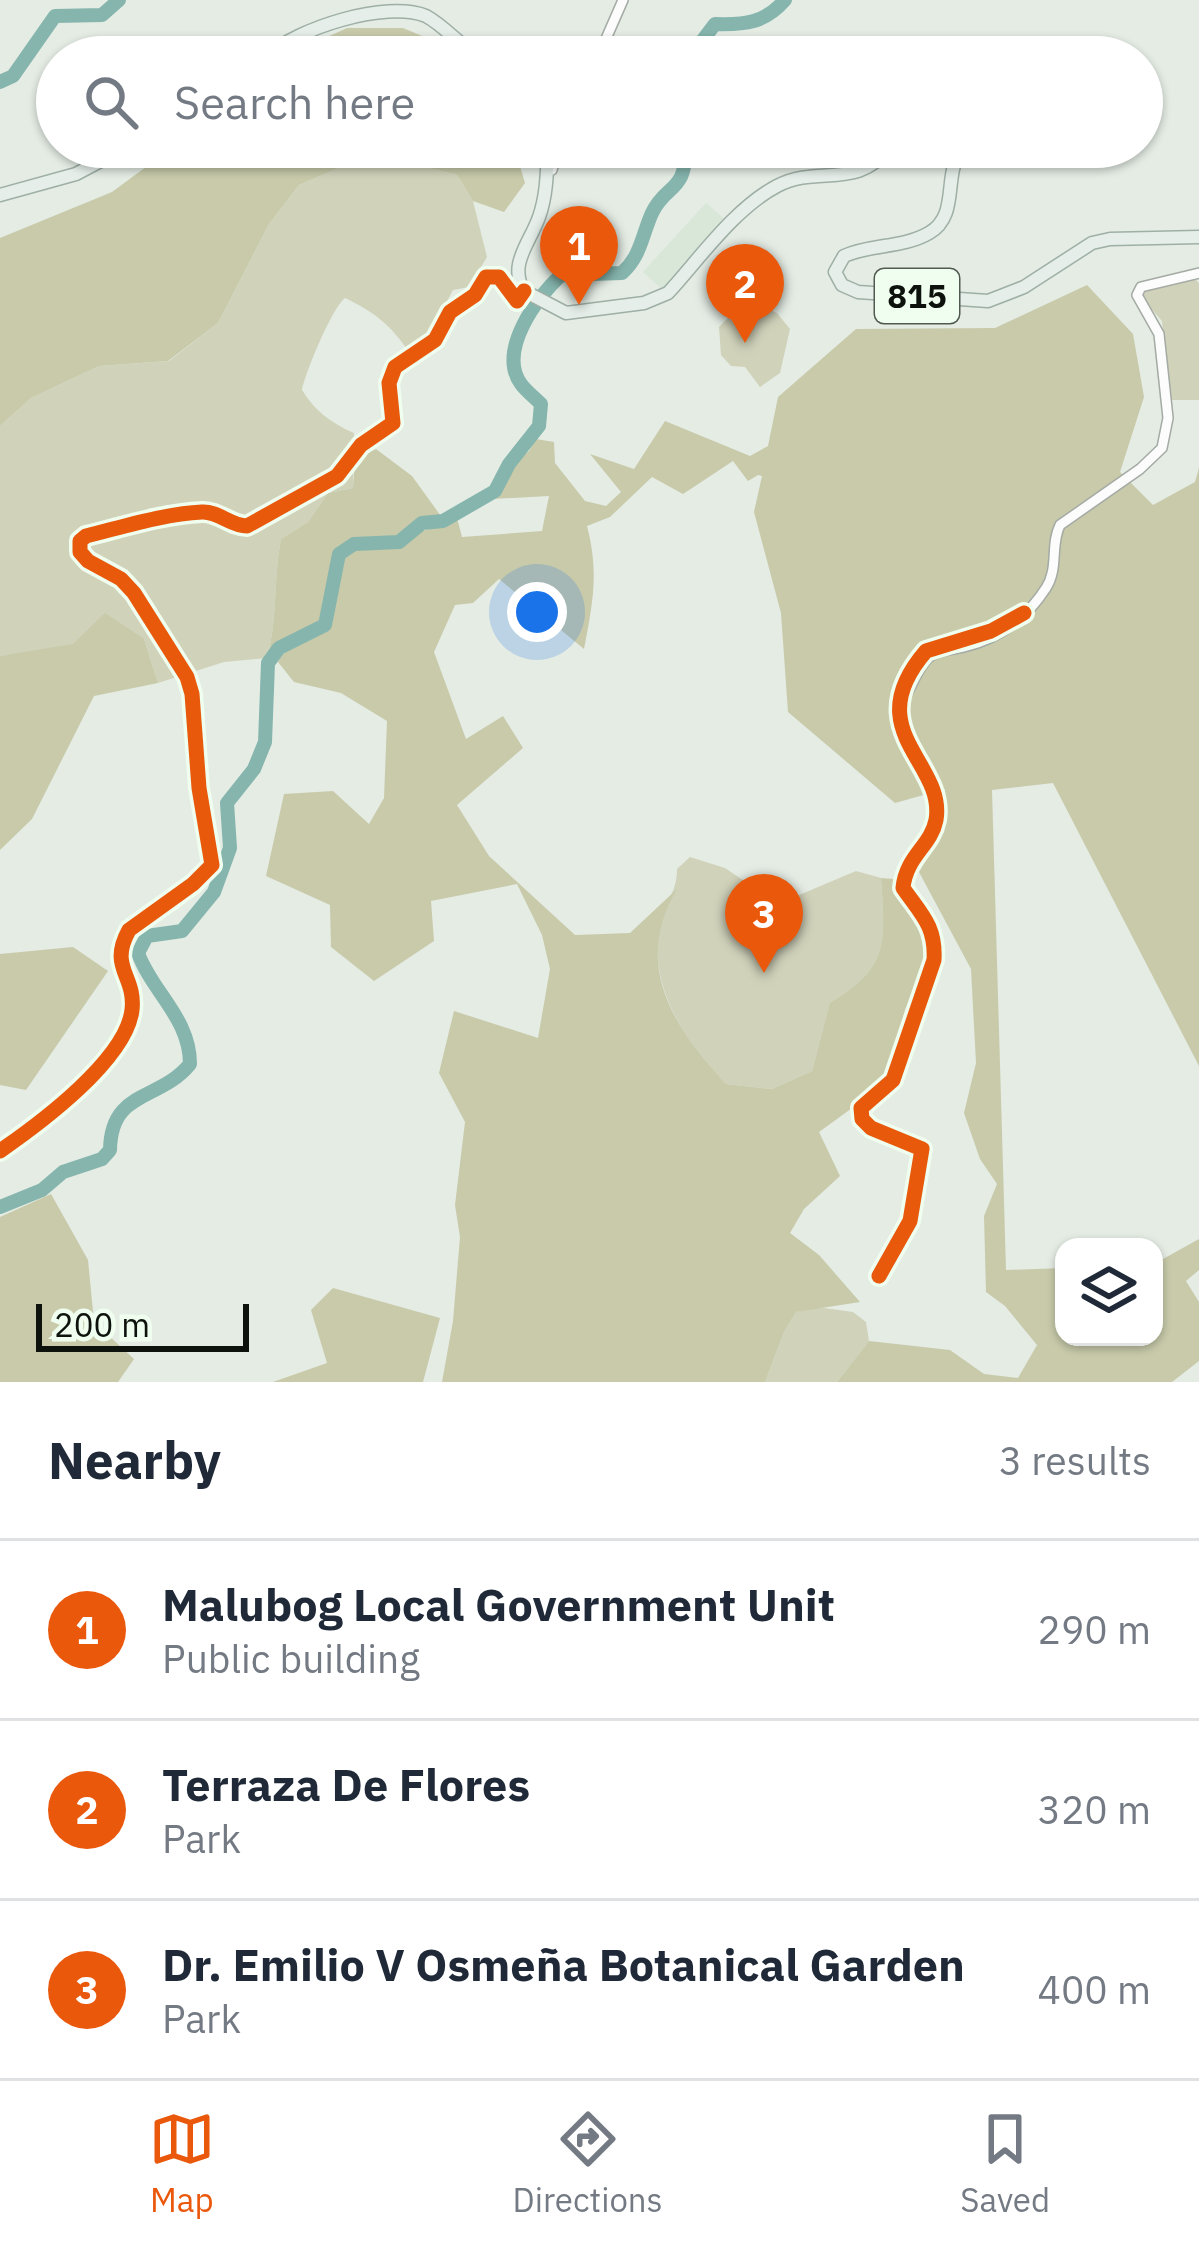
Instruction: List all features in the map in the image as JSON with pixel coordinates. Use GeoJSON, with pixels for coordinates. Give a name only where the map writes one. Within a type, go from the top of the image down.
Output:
{"type":"FeatureCollection","features":[{"type":"Feature","properties":{"kind":"main road"},"geometry":{"type":"LineString","coordinates":[[294,36],[332,20],[401,8],[425,16],[452,36]]}},
{"type":"Feature","properties":{"kind":"main road"},"geometry":{"type":"LineString","coordinates":[[0,195],[87,168]]}},
{"type":"Feature","properties":{"kind":"main road"},"geometry":{"type":"LineString","coordinates":[[546,168],[539,216],[517,274],[529,294],[566,313],[653,300],[668,293],[764,194],[793,179],[870,168]]}},
{"type":"Feature","properties":{"kind":"main road","name":"815"},"geometry":{"type":"LineString","coordinates":[[952,168],[950,199],[941,224],[926,236],[844,256],[836,272],[842,286],[858,292],[988,301],[1024,287],[1092,243],[1199,237]]}},
{"type":"Feature","properties":{"kind":"street"},"geometry":{"type":"LineString","coordinates":[[607,36],[623,0]]}},
{"type":"Feature","properties":{"kind":"street"},"geometry":{"type":"LineString","coordinates":[[544,191],[552,168]]}},
{"type":"Feature","properties":{"kind":"street"},"geometry":{"type":"LineString","coordinates":[[879,1276],[910,1220],[922,1149],[871,1128],[862,1119],[861,1108],[893,1080],[934,960],[935,944],[933,931],[903,888],[910,859],[935,824],[936,806],[906,744],[903,688],[926,651],[992,632],[1024,613],[1054,572],[1054,537],[1060,525],[1141,470],[1162,448],[1168,418],[1160,334],[1137,295],[1152,282],[1199,273]]}},
{"type":"Feature","properties":{"kind":"street"},"geometry":{"type":"LineString","coordinates":[[0,1151],[70,1096],[123,1036],[132,1011],[118,959],[123,941],[129,930],[194,884],[212,865],[187,677],[134,593],[121,579],[88,561],[80,552],[80,541],[153,520],[207,511],[248,526],[299,500],[337,476],[362,446],[392,423],[389,383],[395,367],[435,340],[450,312],[475,295],[486,277],[499,277],[517,301],[529,294]]}},
{"type":"Feature","properties":{"kind":"shaded area"},"geometry":{"type":"Polygon","coordinates":[[[338,168],[429,168],[457,175],[473,201],[487,257],[469,287],[453,290],[427,338],[409,352],[381,320],[345,298],[333,314],[302,390],[324,416],[354,433],[353,488],[328,493],[308,522],[281,539],[267,658],[224,662],[158,683],[144,639],[0,656],[0,426],[31,398],[99,366],[169,361],[218,323],[269,224],[299,185],[338,168]]]}},
{"type":"Feature","properties":{"kind":"shaded area"},"geometry":{"type":"Polygon","coordinates":[[[706,203],[729,223],[663,290],[643,272],[706,203]]]}},
{"type":"Feature","properties":{"kind":"shaded area"},"geometry":{"type":"Polygon","coordinates":[[[1195,279],[1199,283],[1199,400],[1168,400],[1162,321],[1143,293],[1159,284],[1195,279]]]}},
{"type":"Feature","properties":{"kind":"shaded area"},"geometry":{"type":"Polygon","coordinates":[[[753,302],[777,313],[790,329],[780,373],[760,387],[745,367],[731,366],[721,355],[719,327],[741,305],[753,302]]]}},
{"type":"Feature","properties":{"kind":"shaded area"},"geometry":{"type":"Polygon","coordinates":[[[690,857],[725,868],[778,904],[856,871],[881,878],[880,952],[864,978],[830,1004],[812,1071],[772,1089],[726,1084],[683,1030],[664,990],[657,946],[677,869],[690,857]]]}},
{"type":"Feature","properties":{"kind":"shaded area"},"geometry":{"type":"Polygon","coordinates":[[[817,1307],[853,1312],[866,1322],[869,1341],[837,1382],[765,1382],[796,1312],[817,1307]]]}},
{"type":"Feature","properties":{"kind":"green space"},"geometry":{"type":"Polygon","coordinates":[[[347,28],[403,28],[422,36],[330,36],[347,28]]]}},
{"type":"Feature","properties":{"kind":"green space"},"geometry":{"type":"Polygon","coordinates":[[[145,168],[338,168],[299,185],[269,224],[218,323],[168,361],[99,366],[31,398],[0,426],[0,238],[112,192],[145,168]]]}},
{"type":"Feature","properties":{"kind":"green space"},"geometry":{"type":"Polygon","coordinates":[[[429,168],[520,168],[525,183],[504,212],[473,201],[457,175],[429,168]]]}},
{"type":"Feature","properties":{"kind":"green space"},"geometry":{"type":"Polygon","coordinates":[[[1087,285],[1133,334],[1144,397],[1120,472],[1153,505],[1195,482],[1199,468],[1199,1066],[1053,783],[992,790],[1006,1270],[1055,1268],[1055,1346],[1163,1346],[1163,1259],[1199,1239],[1199,1270],[1186,1281],[1199,1302],[1199,1361],[1172,1382],[837,1382],[869,1341],[950,1350],[984,1374],[1018,1378],[1037,1345],[1005,1306],[986,1292],[984,1216],[997,1184],[980,1159],[964,1113],[976,1063],[971,969],[919,872],[945,827],[945,789],[895,803],[788,712],[781,613],[754,512],[762,476],[748,481],[733,461],[683,494],[652,477],[610,517],[587,526],[593,588],[584,649],[499,579],[473,603],[455,605],[434,652],[466,739],[503,716],[523,748],[457,805],[489,856],[575,935],[630,933],[677,889],[658,943],[665,993],[690,1040],[726,1084],[772,1089],[812,1071],[830,1003],[864,978],[880,951],[881,878],[893,879],[919,920],[927,959],[905,1010],[890,1072],[859,1103],[819,1132],[840,1176],[804,1209],[790,1233],[819,1255],[860,1302],[796,1312],[765,1382],[442,1382],[453,1321],[460,1237],[455,1205],[465,1122],[439,1073],[454,1011],[538,1038],[550,969],[542,935],[517,884],[431,901],[434,941],[374,981],[331,947],[330,905],[266,876],[284,794],[333,791],[369,824],[384,798],[387,721],[341,693],[294,682],[278,662],[331,620],[342,556],[350,550],[401,546],[414,535],[457,518],[462,537],[542,531],[549,496],[493,499],[511,466],[536,439],[554,442],[555,463],[585,501],[606,506],[621,492],[590,454],[634,469],[665,421],[750,456],[768,446],[778,397],[856,329],[995,328],[1087,285]]]}},
{"type":"Feature","properties":{"kind":"green space"},"geometry":{"type":"Polygon","coordinates":[[[376,449],[412,476],[443,519],[406,529],[397,540],[352,541],[337,552],[324,623],[298,632],[267,658],[281,539],[308,522],[328,493],[353,488],[355,459],[376,449]]]}},
{"type":"Feature","properties":{"kind":"green space"},"geometry":{"type":"Polygon","coordinates":[[[105,613],[144,639],[158,683],[94,696],[32,819],[0,850],[0,656],[73,644],[105,613]]]}},
{"type":"Feature","properties":{"kind":"green space"},"geometry":{"type":"Polygon","coordinates":[[[73,947],[108,971],[26,1090],[0,1085],[0,954],[73,947]]]}},
{"type":"Feature","properties":{"kind":"green space"},"geometry":{"type":"Polygon","coordinates":[[[51,1194],[88,1260],[94,1322],[134,1359],[118,1382],[0,1382],[0,1217],[51,1194]]]}},
{"type":"Feature","properties":{"kind":"green space"},"geometry":{"type":"Polygon","coordinates":[[[333,1288],[440,1318],[423,1382],[273,1382],[327,1363],[311,1310],[333,1288]]]}},
{"type":"Feature","properties":{"kind":"waterway"},"geometry":{"type":"LineString","coordinates":[[41,36],[55,16],[102,15],[119,0]]}},
{"type":"Feature","properties":{"kind":"waterway"},"geometry":{"type":"LineString","coordinates":[[706,36],[715,24],[754,21],[785,0]]}},
{"type":"Feature","properties":{"kind":"waterway"},"geometry":{"type":"LineString","coordinates":[[0,82],[13,76],[36,43]]}},
{"type":"Feature","properties":{"kind":"waterway"},"geometry":{"type":"LineString","coordinates":[[0,1207],[42,1190],[63,1172],[102,1159],[110,1150],[112,1130],[128,1106],[190,1064],[184,1033],[138,953],[147,936],[182,931],[214,892],[230,848],[227,803],[254,769],[265,742],[268,663],[279,648],[325,625],[339,554],[354,544],[399,542],[422,523],[443,521],[495,491],[539,426],[541,404],[523,387],[515,371],[523,325],[561,275],[622,273],[637,252],[652,213],[684,168]]}},
{"type":"Feature","properties":{"kind":"cycle path"},"geometry":{"type":"LineString","coordinates":[[0,1151],[78,1089],[114,1049],[132,1010],[121,954],[129,930],[212,865],[187,677],[134,593],[121,579],[88,561],[80,552],[80,541],[187,513],[208,512],[247,526],[337,476],[361,445],[393,423],[389,383],[395,367],[435,340],[450,312],[475,295],[486,277],[499,277],[517,301],[524,291]]}},
{"type":"Feature","properties":{"kind":"cycle path"},"geometry":{"type":"LineString","coordinates":[[879,1276],[910,1221],[922,1149],[871,1128],[862,1119],[861,1108],[893,1080],[934,960],[930,929],[903,888],[909,868],[933,829],[936,799],[901,724],[900,703],[907,679],[926,651],[991,631],[1024,613]]}},
{"type":"Feature","properties":{"kind":"place","name":"Malubog Local Government Unit"},"geometry":{"type":"Point","coordinates":[579,305]}},
{"type":"Feature","properties":{"kind":"place","name":"Terraza De Flores"},"geometry":{"type":"Point","coordinates":[745,343]}},
{"type":"Feature","properties":{"kind":"place","name":"Dr. Emilio V Osmeña Botanical Garden"},"geometry":{"type":"Point","coordinates":[764,973]}}]}
